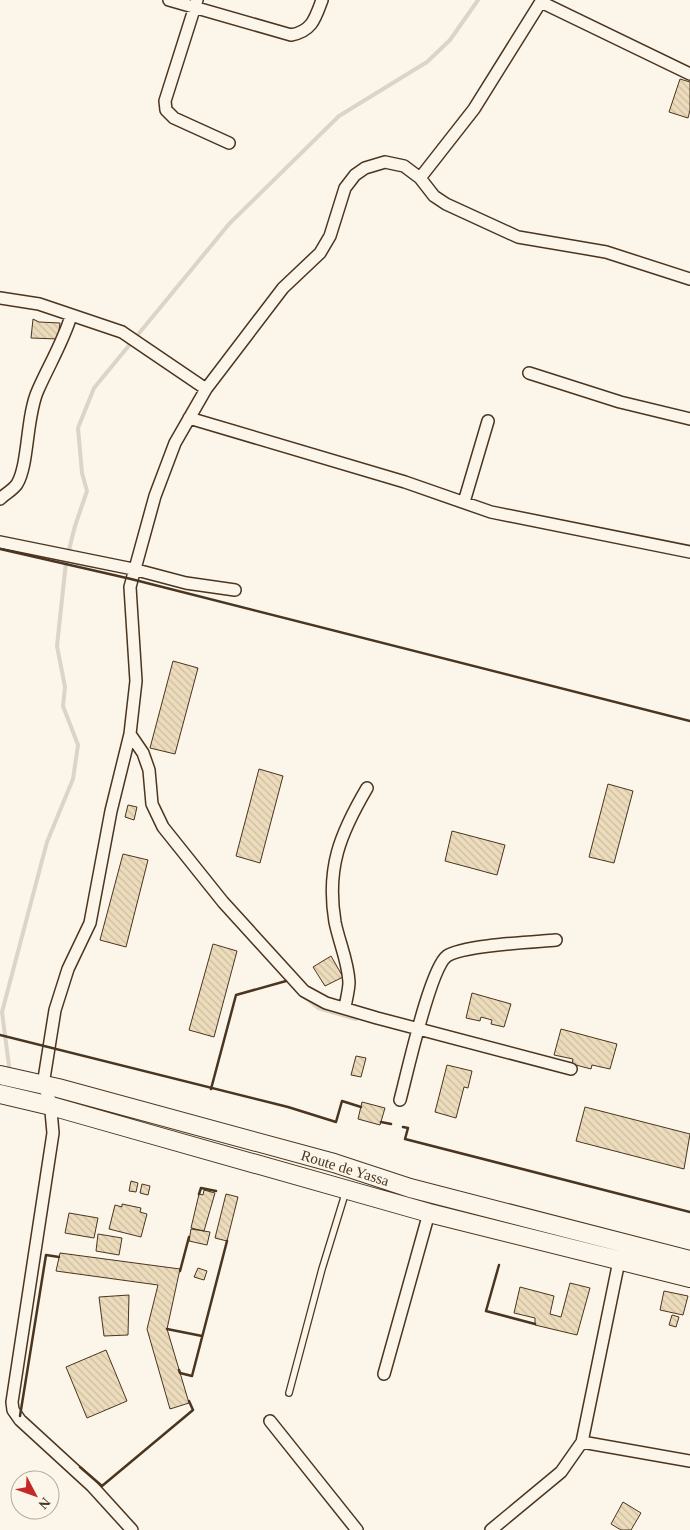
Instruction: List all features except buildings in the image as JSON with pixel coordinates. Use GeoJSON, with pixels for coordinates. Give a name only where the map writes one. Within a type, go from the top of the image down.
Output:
{"type":"FeatureCollection","features":[{"type":"Feature","properties":{"kind":"main road","name":"Route de Yassa"},"geometry":{"type":"LineString","coordinates":[[0,1075],[305,1155],[378,1178],[690,1260]]}},
{"type":"Feature","properties":{"kind":"main road","name":"Route de Yassa"},"geometry":{"type":"LineString","coordinates":[[0,1094],[51,1106],[371,1198],[690,1278]]}},
{"type":"Feature","properties":{"kind":"main road"},"geometry":{"type":"LineString","coordinates":[[371,1198],[378,1178]]}},
{"type":"Feature","properties":{"kind":"street"},"geometry":{"type":"LineString","coordinates":[[169,0],[196,4],[291,35],[304,33],[311,24],[322,0]]}},
{"type":"Feature","properties":{"kind":"street"},"geometry":{"type":"LineString","coordinates":[[420,178],[474,109],[541,1],[690,74]]}},
{"type":"Feature","properties":{"kind":"street"},"geometry":{"type":"LineString","coordinates":[[196,4],[165,101],[166,110],[174,118],[229,144]]}},
{"type":"Feature","properties":{"kind":"street"},"geometry":{"type":"LineString","coordinates":[[132,1530],[92,1486],[20,1420],[13,1410],[12,1402],[53,1132],[51,1106],[48,1092],[43,1085],[55,1010],[68,969],[90,922],[111,811],[130,734],[136,681],[130,587],[133,569],[155,496],[175,443],[206,389],[283,288],[320,253],[330,236],[345,188],[355,175],[365,168],[385,162],[404,166],[420,178],[426,188],[446,204],[518,237],[606,252],[690,279]]}},
{"type":"Feature","properties":{"kind":"street"},"geometry":{"type":"LineString","coordinates":[[0,298],[39,304],[122,332],[206,389]]}},
{"type":"Feature","properties":{"kind":"street"},"geometry":{"type":"LineString","coordinates":[[0,499],[16,486],[21,476],[30,414],[37,391],[64,339],[71,316]]}},
{"type":"Feature","properties":{"kind":"street"},"geometry":{"type":"LineString","coordinates":[[530,373],[620,402],[688,419],[690,406]]}},
{"type":"Feature","properties":{"kind":"street"},"geometry":{"type":"LineString","coordinates":[[189,418],[405,482],[491,512],[690,552]]}},
{"type":"Feature","properties":{"kind":"street"},"geometry":{"type":"LineString","coordinates":[[464,502],[488,421]]}},
{"type":"Feature","properties":{"kind":"street"},"geometry":{"type":"LineString","coordinates":[[0,542],[133,569],[186,583],[235,590]]}},
{"type":"Feature","properties":{"kind":"street"},"geometry":{"type":"LineString","coordinates":[[130,734],[143,753],[149,770],[152,804],[163,827],[223,902],[304,991],[326,1003],[571,1069]]}},
{"type":"Feature","properties":{"kind":"street"},"geometry":{"type":"LineString","coordinates":[[344,1008],[349,983],[346,963],[335,923],[331,889],[333,866],[348,820],[367,788]]}},
{"type":"Feature","properties":{"kind":"street"},"geometry":{"type":"LineString","coordinates":[[400,1100],[419,1028],[440,964],[448,955],[469,950],[556,940]]}},
{"type":"Feature","properties":{"kind":"street"},"geometry":{"type":"LineString","coordinates":[[384,1374],[429,1213]]}},
{"type":"Feature","properties":{"kind":"street"},"geometry":{"type":"LineString","coordinates":[[491,1530],[560,1472],[582,1442],[620,1261]]}},
{"type":"Feature","properties":{"kind":"street"},"geometry":{"type":"LineString","coordinates":[[270,1421],[357,1530]]}},
{"type":"Feature","properties":{"kind":"street"},"geometry":{"type":"LineString","coordinates":[[582,1442],[690,1462]]}},
{"type":"Feature","properties":{"kind":"lane"},"geometry":{"type":"LineString","coordinates":[[289,1393],[322,1269],[346,1190]]}},
{"type":"Feature","properties":{"kind":"waterway"},"geometry":{"type":"LineString","coordinates":[[9,1066],[2,1012],[47,842],[73,779],[78,745],[63,706],[65,687],[57,646],[66,562],[75,526],[87,491],[82,473],[78,428],[94,388],[229,224],[339,116],[427,62],[450,40],[478,0]]}},
{"type":"Feature","properties":{"kind":"waterway"},"geometry":{"type":"LineString","coordinates":[[305,997],[318,1008],[356,1019]]}},
{"type":"Feature","properties":{"kind":"wall"},"geometry":{"type":"LineString","coordinates":[[0,549],[131,579],[690,721]]}},
{"type":"Feature","properties":{"kind":"wall"},"geometry":{"type":"LineString","coordinates":[[211,1089],[236,995],[286,981]]}},
{"type":"Feature","properties":{"kind":"wall"},"geometry":{"type":"LineString","coordinates":[[0,1035],[288,1107],[336,1122],[342,1101],[361,1107]]}},
{"type":"Feature","properties":{"kind":"wall"},"geometry":{"type":"LineString","coordinates":[[381,1122],[391,1124]]}},
{"type":"Feature","properties":{"kind":"wall"},"geometry":{"type":"LineString","coordinates":[[403,1127],[408,1128],[405,1139],[690,1212]]}},
{"type":"Feature","properties":{"kind":"wall"},"geometry":{"type":"LineString","coordinates":[[199,1194],[201,1188],[216,1191]]}},
{"type":"Feature","properties":{"kind":"wall"},"geometry":{"type":"LineString","coordinates":[[180,1271],[189,1237]]}},
{"type":"Feature","properties":{"kind":"wall"},"geometry":{"type":"LineString","coordinates":[[179,1370],[180,1373],[192,1376],[227,1241]]}},
{"type":"Feature","properties":{"kind":"wall"},"geometry":{"type":"LineString","coordinates":[[20,1416],[46,1255],[59,1257]]}},
{"type":"Feature","properties":{"kind":"wall"},"geometry":{"type":"LineString","coordinates":[[499,1265],[486,1311],[535,1324]]}},
{"type":"Feature","properties":{"kind":"wall"},"geometry":{"type":"LineString","coordinates":[[167,1329],[202,1336]]}},
{"type":"Feature","properties":{"kind":"wall"},"geometry":{"type":"LineString","coordinates":[[80,1467],[102,1486],[193,1410],[189,1401]]}}]}
